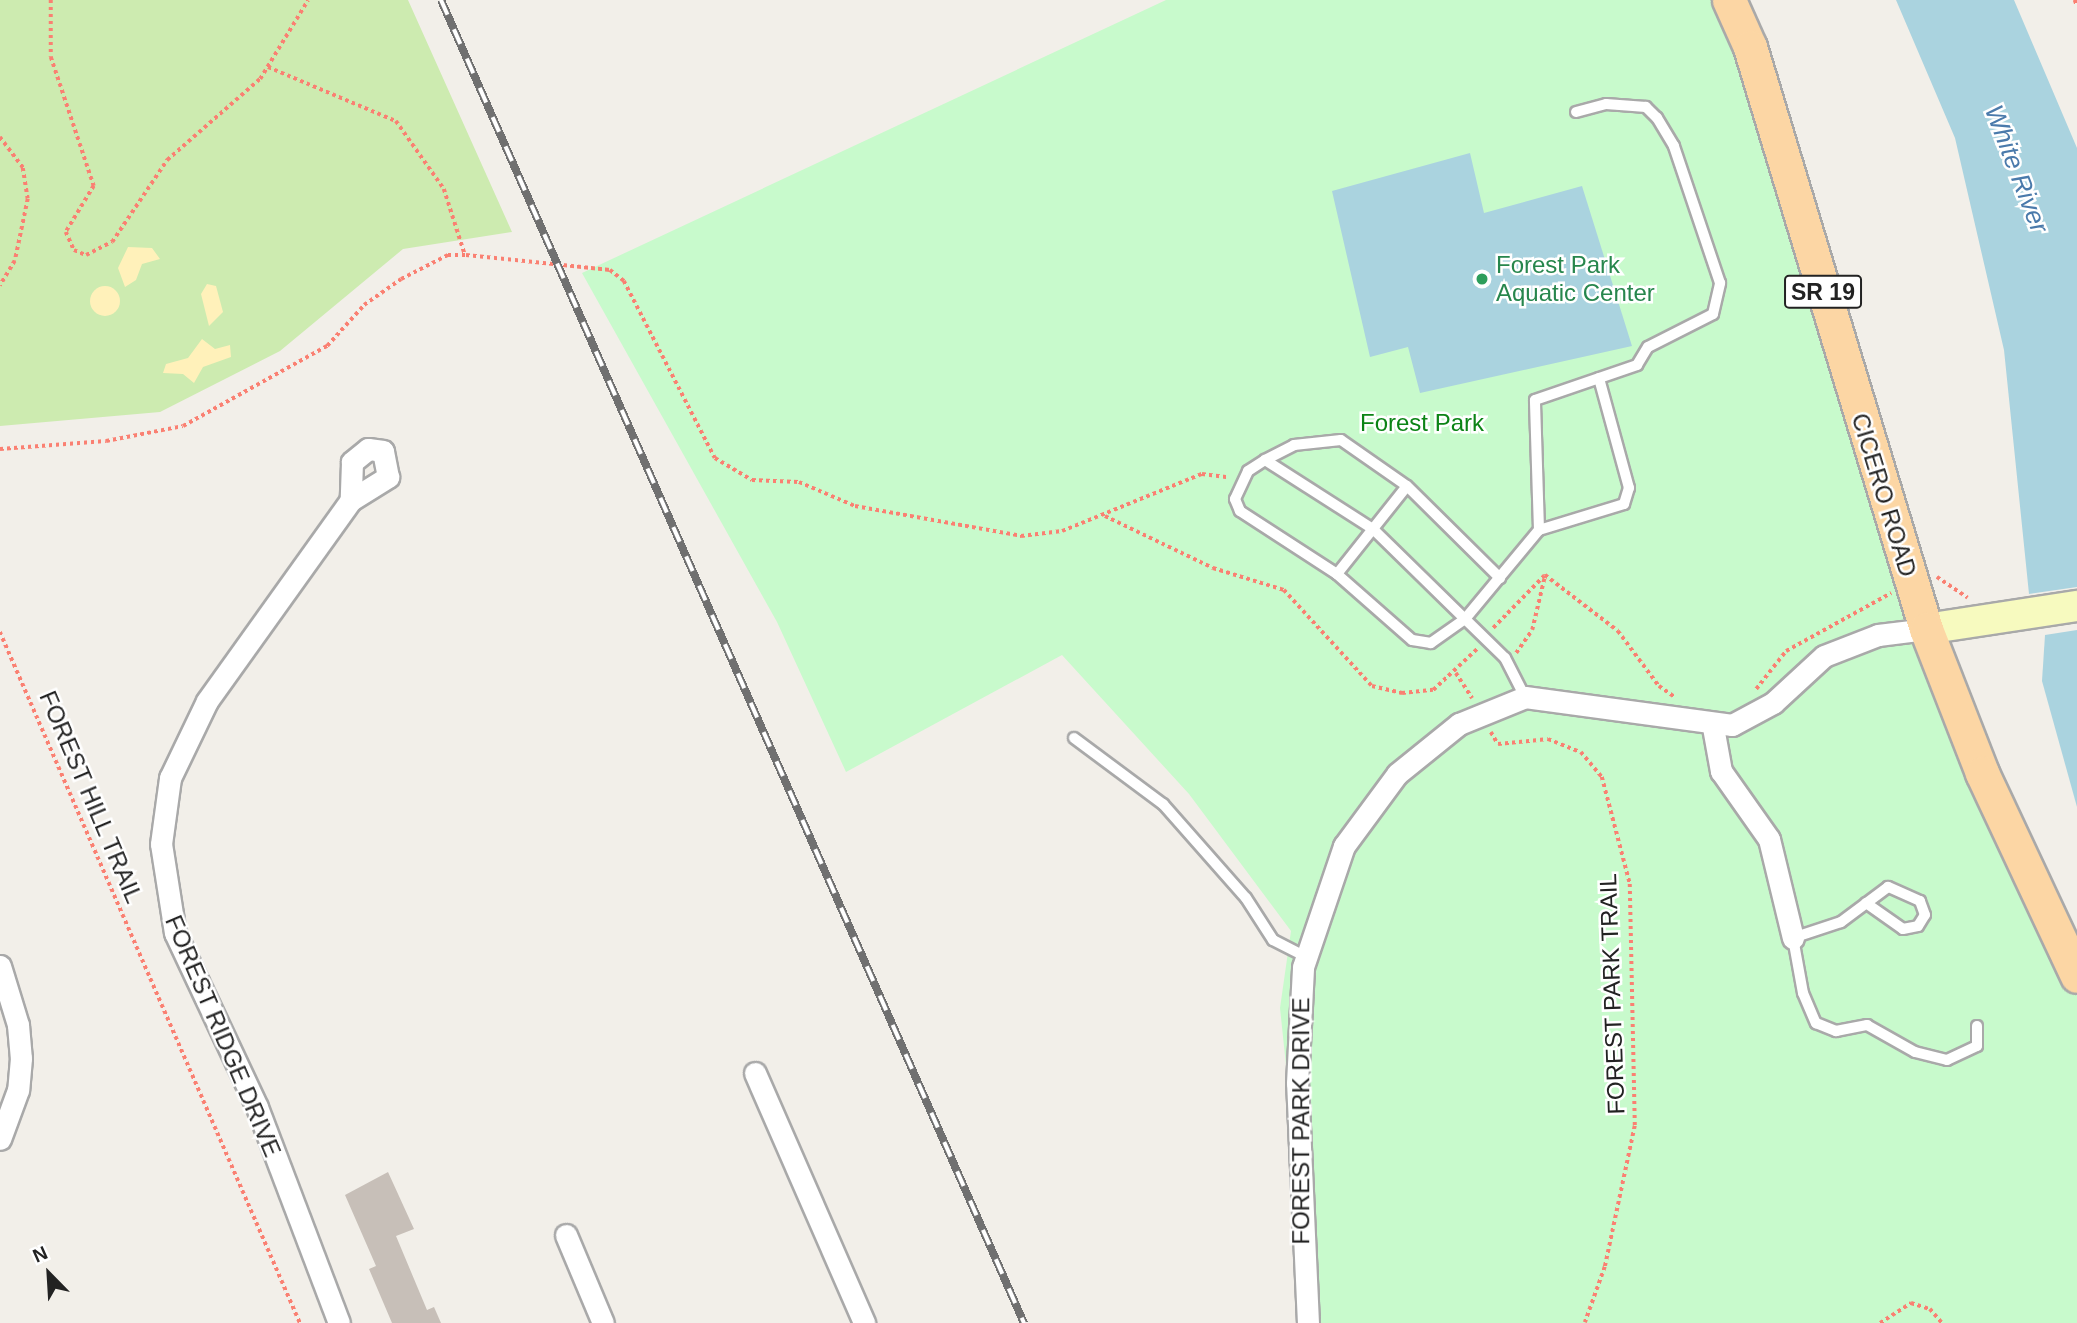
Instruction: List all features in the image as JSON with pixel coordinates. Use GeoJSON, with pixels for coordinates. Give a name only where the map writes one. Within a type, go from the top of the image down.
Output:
{"type":"FeatureCollection","features":[{"type":"Feature","properties":{"kind":"main road","name":"CICERO ROAD"},"geometry":{"type":"LineString","coordinates":[[1730,0],[1750,47],[1926,629],[1982,773],[2077,976]]}},
{"type":"Feature","properties":{"kind":"main road"},"geometry":{"type":"LineString","coordinates":[[1926,629],[1983,610],[2077,606]]}},
{"type":"Feature","properties":{"kind":"street","name":"FOREST RIDGE DRIVE"},"geometry":{"type":"LineString","coordinates":[[339,1323],[257,1107],[175,933],[161,844],[170,778],[193,726],[351,500]]}},
{"type":"Feature","properties":{"kind":"street","name":"FOREST PARK DRIVE"},"geometry":{"type":"LineString","coordinates":[[1308,1323],[1297,1083],[1305,956],[1328,880],[1360,821],[1413,757],[1482,714],[1525,697],[1594,702],[1713,727],[1754,716],[1806,668],[1844,646],[1926,629]]}},
{"type":"Feature","properties":{"kind":"street"},"geometry":{"type":"LineString","coordinates":[[1713,727],[1721,771],[1769,839],[1793,938]]}},
{"type":"Feature","properties":{"kind":"street"},"geometry":{"type":"LineString","coordinates":[[0,966],[18,1025],[20,1058],[18,1090],[0,1139]]}},
{"type":"Feature","properties":{"kind":"street"},"geometry":{"type":"LineString","coordinates":[[755,1073],[864,1323]]}},
{"type":"Feature","properties":{"kind":"street"},"geometry":{"type":"LineString","coordinates":[[566,1235],[603,1323]]}},
{"type":"Feature","properties":{"kind":"lane"},"geometry":{"type":"LineString","coordinates":[[1539,530],[1535,400],[1637,365],[1663,336],[1705,321],[1713,314],[1720,283],[1675,146],[1657,118],[1646,107],[1606,104],[1576,112]]}},
{"type":"Feature","properties":{"kind":"lane"},"geometry":{"type":"LineString","coordinates":[[1500,578],[1407,486],[1341,440],[1316,438],[1265,460],[1239,481],[1240,511],[1337,574],[1422,644],[1465,619],[1500,578],[1539,530],[1623,504],[1629,488],[1598,378]]}},
{"type":"Feature","properties":{"kind":"lane"},"geometry":{"type":"LineString","coordinates":[[1265,460],[1373,529],[1505,658],[1525,697]]}},
{"type":"Feature","properties":{"kind":"lane"},"geometry":{"type":"LineString","coordinates":[[1337,574],[1407,486]]}},
{"type":"Feature","properties":{"kind":"lane"},"geometry":{"type":"LineString","coordinates":[[1074,738],[1163,804],[1231,880],[1273,940],[1305,956]]}},
{"type":"Feature","properties":{"kind":"lane"},"geometry":{"type":"LineString","coordinates":[[1866,903],[1903,929],[1918,926],[1925,915],[1920,901],[1894,886],[1866,903],[1841,922],[1793,938],[1809,1011],[1826,1028],[1867,1026],[1915,1052],[1947,1060],[1977,1046],[1977,1026]]}},
{"type":"Feature","properties":{"kind":"path"},"geometry":{"type":"LineString","coordinates":[[51,0],[53,68],[94,186],[66,232],[80,254],[94,254],[112,242],[167,160],[225,114],[268,68],[308,0]]}},
{"type":"Feature","properties":{"kind":"path"},"geometry":{"type":"LineString","coordinates":[[2075,0],[2077,6]]}},
{"type":"Feature","properties":{"kind":"path"},"geometry":{"type":"LineString","coordinates":[[268,68],[365,102],[396,121],[444,189],[466,255]]}},
{"type":"Feature","properties":{"kind":"path"},"geometry":{"type":"LineString","coordinates":[[0,137],[23,168],[28,199],[15,261],[0,286]]}},
{"type":"Feature","properties":{"kind":"path"},"geometry":{"type":"LineString","coordinates":[[0,449],[106,441],[183,426],[327,346],[364,305],[401,279],[448,256],[466,255],[610,270],[624,281],[715,458],[734,474],[799,482],[855,506],[993,534],[1062,531],[1105,516],[1178,481],[1202,474],[1228,477]]}},
{"type":"Feature","properties":{"kind":"path"},"geometry":{"type":"LineString","coordinates":[[1105,516],[1213,568],[1284,590],[1372,686],[1423,694],[1456,673],[1545,575]]}},
{"type":"Feature","properties":{"kind":"path"},"geometry":{"type":"LineString","coordinates":[[1505,658],[1519,651],[1532,630],[1545,575]]}},
{"type":"Feature","properties":{"kind":"path"},"geometry":{"type":"LineString","coordinates":[[1545,575],[1603,617],[1659,686],[1686,704]]}},
{"type":"Feature","properties":{"kind":"path"},"geometry":{"type":"LineString","coordinates":[[1746,699],[1786,651],[1859,615],[1874,598],[1937,577],[1983,610]]}},
{"type":"Feature","properties":{"kind":"path","name":"FOREST HILL TRAIL"},"geometry":{"type":"LineString","coordinates":[[0,632],[300,1323]]}},
{"type":"Feature","properties":{"kind":"path","name":"FOREST PARK TRAIL"},"geometry":{"type":"LineString","coordinates":[[1456,673],[1499,744],[1548,739],[1581,752],[1602,777],[1630,884],[1635,1126],[1605,1267],[1584,1323]]}},
{"type":"Feature","properties":{"kind":"path"},"geometry":{"type":"LineString","coordinates":[[1880,1323],[1911,1303],[1930,1309],[1942,1323]]}},
{"type":"Feature","properties":{"kind":"green space"},"geometry":{"type":"Polygon","coordinates":[[[0,0],[408,0],[512,232],[403,249],[280,351],[160,412],[0,426],[0,0]]]}},
{"type":"Feature","properties":{"kind":"green space","name":"Forest Park"},"geometry":{"type":"Polygon","coordinates":[[[1166,0],[1728,0],[1927,630],[2077,938],[2077,1323],[1313,1323],[1280,1008],[1291,931],[1189,794],[1062,655],[846,772],[777,622],[582,273],[1166,0]]]}},
{"type":"Feature","properties":{"kind":"sand"},"geometry":{"type":"Polygon","coordinates":[[[128,247],[152,248],[160,259],[142,264],[136,280],[125,287],[118,268],[128,247]]]}},
{"type":"Feature","properties":{"kind":"sand"},"geometry":{"type":"Polygon","coordinates":[[[207,284],[216,286],[223,312],[209,326],[201,294],[207,284]]]}},
{"type":"Feature","properties":{"kind":"sand"},"geometry":{"type":"Polygon","coordinates":[[[105,286],[111,287],[119,295],[119,307],[111,315],[105,316],[99,315],[91,307],[90,301],[91,295],[99,287],[105,286]]]}},
{"type":"Feature","properties":{"kind":"sand"},"geometry":{"type":"Polygon","coordinates":[[[202,339],[215,349],[230,345],[231,357],[203,367],[194,383],[183,374],[163,373],[166,364],[188,358],[202,339]]]}},
{"type":"Feature","properties":{"kind":"water","name":"White River"},"geometry":{"type":"Polygon","coordinates":[[[1896,0],[2014,0],[2077,148],[2077,587],[2029,594],[2004,350],[1955,138],[1896,0]]]}},
{"type":"Feature","properties":{"kind":"water","name":"Forest Park Aquatic Center"},"geometry":{"type":"Polygon","coordinates":[[[1470,153],[1484,213],[1582,186],[1632,346],[1420,393],[1408,347],[1370,357],[1332,191],[1470,153]]]}},
{"type":"Feature","properties":{"kind":"water"},"geometry":{"type":"Polygon","coordinates":[[[2077,630],[2077,807],[2042,681],[2045,635],[2077,630]]]}},
{"type":"Feature","properties":{"kind":"building"},"geometry":{"type":"Polygon","coordinates":[[[388,1172],[414,1229],[396,1236],[427,1310],[434,1307],[441,1323],[392,1323],[369,1269],[376,1266],[345,1195],[388,1172]]]}},
{"type":"Feature","properties":{"kind":"railway"},"geometry":{"type":"LineString","coordinates":[[441,0],[1024,1323]]}},
{"type":"Feature","properties":{"kind":"place","name":"Forest Park Aquatic Center"},"geometry":{"type":"Point","coordinates":[1482,279]}}]}
